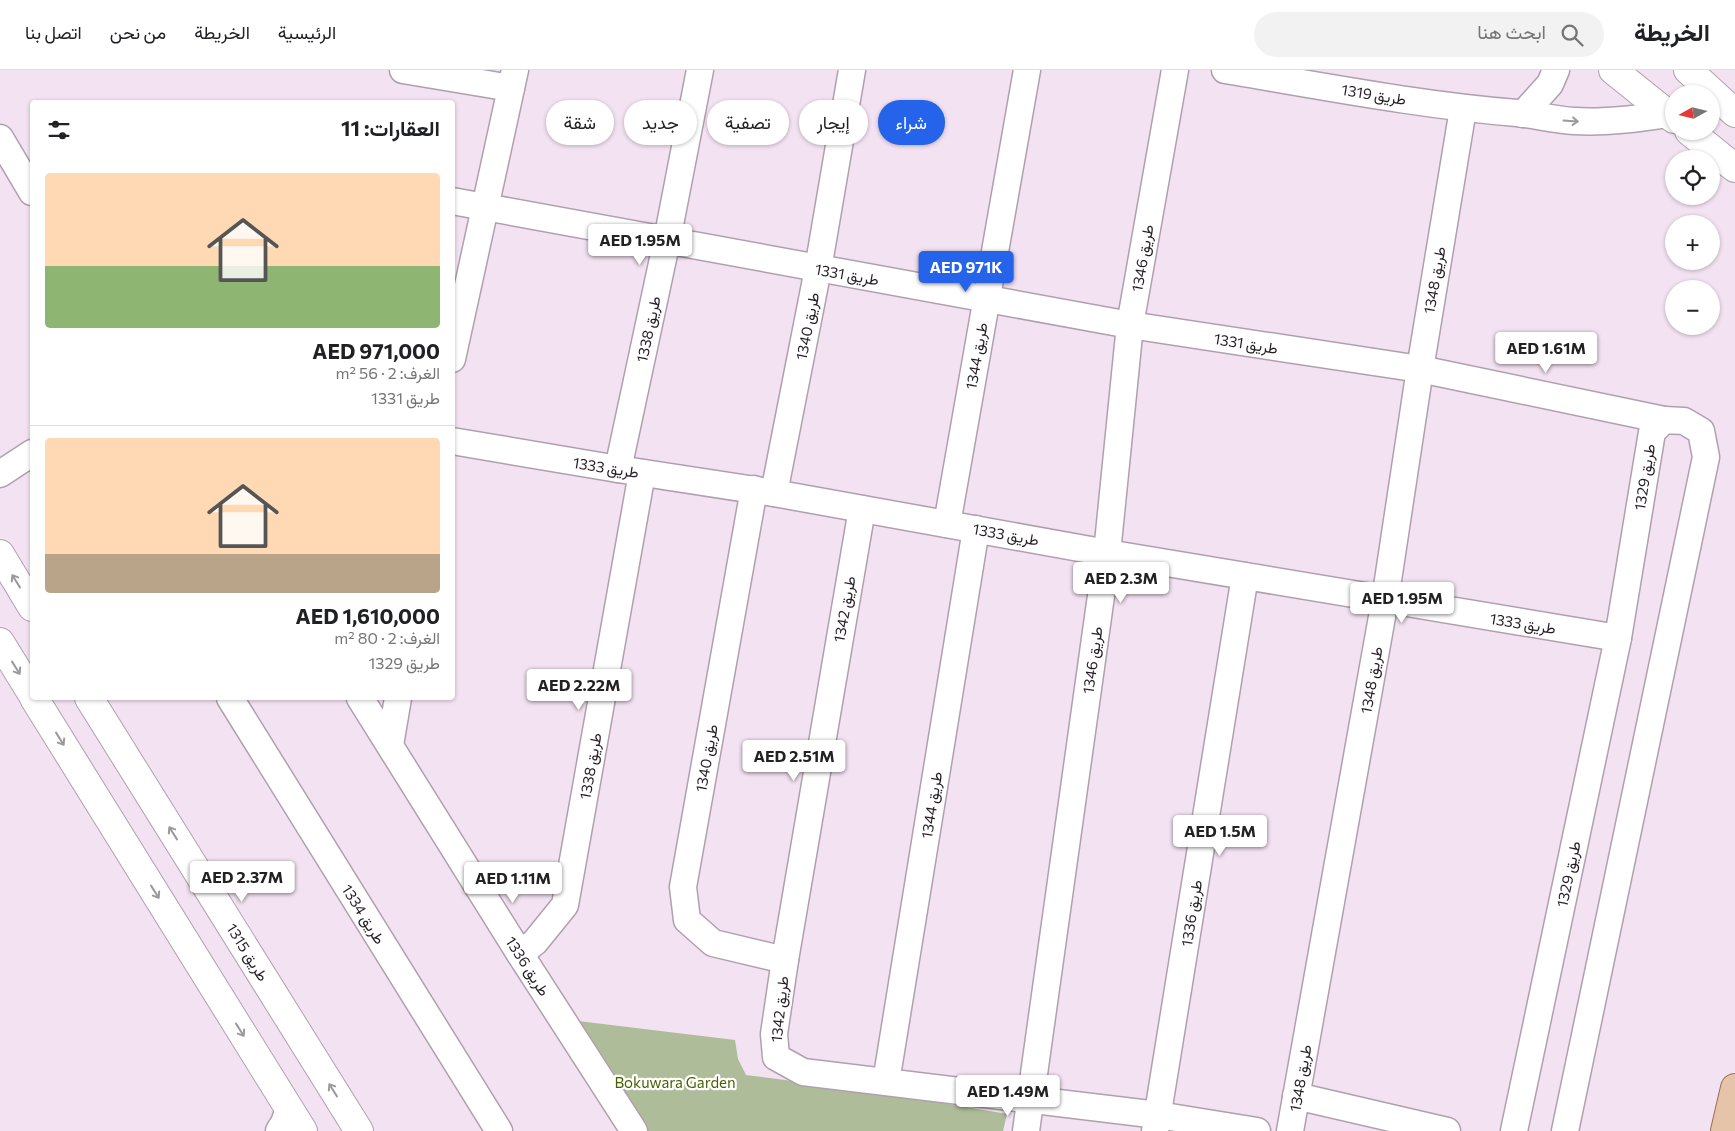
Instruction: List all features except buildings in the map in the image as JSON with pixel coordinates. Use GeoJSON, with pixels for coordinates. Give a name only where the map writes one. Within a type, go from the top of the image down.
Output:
{"type":"FeatureCollection","features":[{"type":"Feature","properties":{"kind":"main road"},"geometry":{"type":"LineString","coordinates":[[1725,1131],[1735,1088]]}},
{"type":"Feature","properties":{"kind":"street"},"geometry":{"type":"LineString","coordinates":[[404,70],[513,79],[455,345]]}},
{"type":"Feature","properties":{"kind":"street","name":"طريق 1338"},"geometry":{"type":"LineString","coordinates":[[520,954],[535,942],[565,904],[667,240],[700,70]]}},
{"type":"Feature","properties":{"kind":"street","name":"طريق 1340"},"geometry":{"type":"LineString","coordinates":[[785,960],[713,943],[687,920],[683,887],[764,491],[818,269],[852,70]]}},
{"type":"Feature","properties":{"kind":"street","name":"طريق 1344"},"geometry":{"type":"LineString","coordinates":[[947,524],[1026,70]]}},
{"type":"Feature","properties":{"kind":"street","name":"طريق 1346"},"geometry":{"type":"LineString","coordinates":[[1026,1131],[1107,553],[1130,325],[1175,70]]}},
{"type":"Feature","properties":{"kind":"street","name":"طريق 1319"},"geometry":{"type":"LineString","coordinates":[[1225,70],[1312,77],[1463,109],[1523,114],[1542,118],[1573,121],[1605,121],[1665,117]]}},
{"type":"Feature","properties":{"kind":"street"},"geometry":{"type":"LineString","coordinates":[[1523,114],[1550,84],[1556,70]]}},
{"type":"Feature","properties":{"kind":"street"},"geometry":{"type":"LineString","coordinates":[[1613,70],[1665,111]]}},
{"type":"Feature","properties":{"kind":"street"},"geometry":{"type":"LineString","coordinates":[[1688,70],[1735,113]]}},
{"type":"Feature","properties":{"kind":"street","name":"طريق 1348"},"geometry":{"type":"LineString","coordinates":[[1290,1131],[1385,600],[1420,369],[1463,109]]}},
{"type":"Feature","properties":{"kind":"street"},"geometry":{"type":"LineString","coordinates":[[0,138],[29,175]]}},
{"type":"Feature","properties":{"kind":"street"},"geometry":{"type":"LineString","coordinates":[[1700,140],[1735,168]]}},
{"type":"Feature","properties":{"kind":"street","name":"طريق 1331"},"geometry":{"type":"LineString","coordinates":[[455,201],[1130,325],[1420,369],[1664,420]]}},
{"type":"Feature","properties":{"kind":"street"},"geometry":{"type":"LineString","coordinates":[[1565,1131],[1706,457],[1701,431],[1684,421],[1664,420]]}},
{"type":"Feature","properties":{"kind":"street","name":"طريق 1329"},"geometry":{"type":"LineString","coordinates":[[1514,1131],[1618,638],[1652,432],[1664,420]]}},
{"type":"Feature","properties":{"kind":"street","name":"طريق 1333"},"geometry":{"type":"LineString","coordinates":[[455,442],[764,491],[1107,553],[1618,638]]}},
{"type":"Feature","properties":{"kind":"street","name":"طريق 1342"},"geometry":{"type":"LineString","coordinates":[[862,509],[785,960],[774,1034],[776,1057],[803,1072],[1031,1099],[1156,1123],[1257,1131]]}},
{"type":"Feature","properties":{"kind":"street","name":"طريق 1344"},"geometry":{"type":"LineString","coordinates":[[886,1082],[976,529]]}},
{"type":"Feature","properties":{"kind":"street"},"geometry":{"type":"LineString","coordinates":[[0,554],[30,604]]}},
{"type":"Feature","properties":{"kind":"street","name":"طريق 1336"},"geometry":{"type":"LineString","coordinates":[[1156,1123],[1245,576]]}},
{"type":"Feature","properties":{"kind":"street"},"geometry":{"type":"LineString","coordinates":[[0,642],[30,690]]}},
{"type":"Feature","properties":{"kind":"street"},"geometry":{"type":"LineString","coordinates":[[36,700],[290,1124]]}},
{"type":"Feature","properties":{"kind":"street","name":"طريق 1315"},"geometry":{"type":"LineString","coordinates":[[90,700],[359,1131]]}},
{"type":"Feature","properties":{"kind":"street","name":"طريق 1334"},"geometry":{"type":"LineString","coordinates":[[231,700],[499,1131]]}},
{"type":"Feature","properties":{"kind":"street","name":"طريق 1336"},"geometry":{"type":"LineString","coordinates":[[361,700],[520,954],[634,1131]]}},
{"type":"Feature","properties":{"kind":"street"},"geometry":{"type":"LineString","coordinates":[[390,745],[398,700]]}},
{"type":"Feature","properties":{"kind":"street"},"geometry":{"type":"LineString","coordinates":[[1296,1096],[1447,1131]]}},
{"type":"Feature","properties":{"kind":"green space","name":"Bokuwara Garden"},"geometry":{"type":"Polygon","coordinates":[[[578,1021],[735,1040],[738,1059],[746,1075],[884,1093],[1007,1114],[1003,1131],[647,1131],[578,1021]]]}}]}
